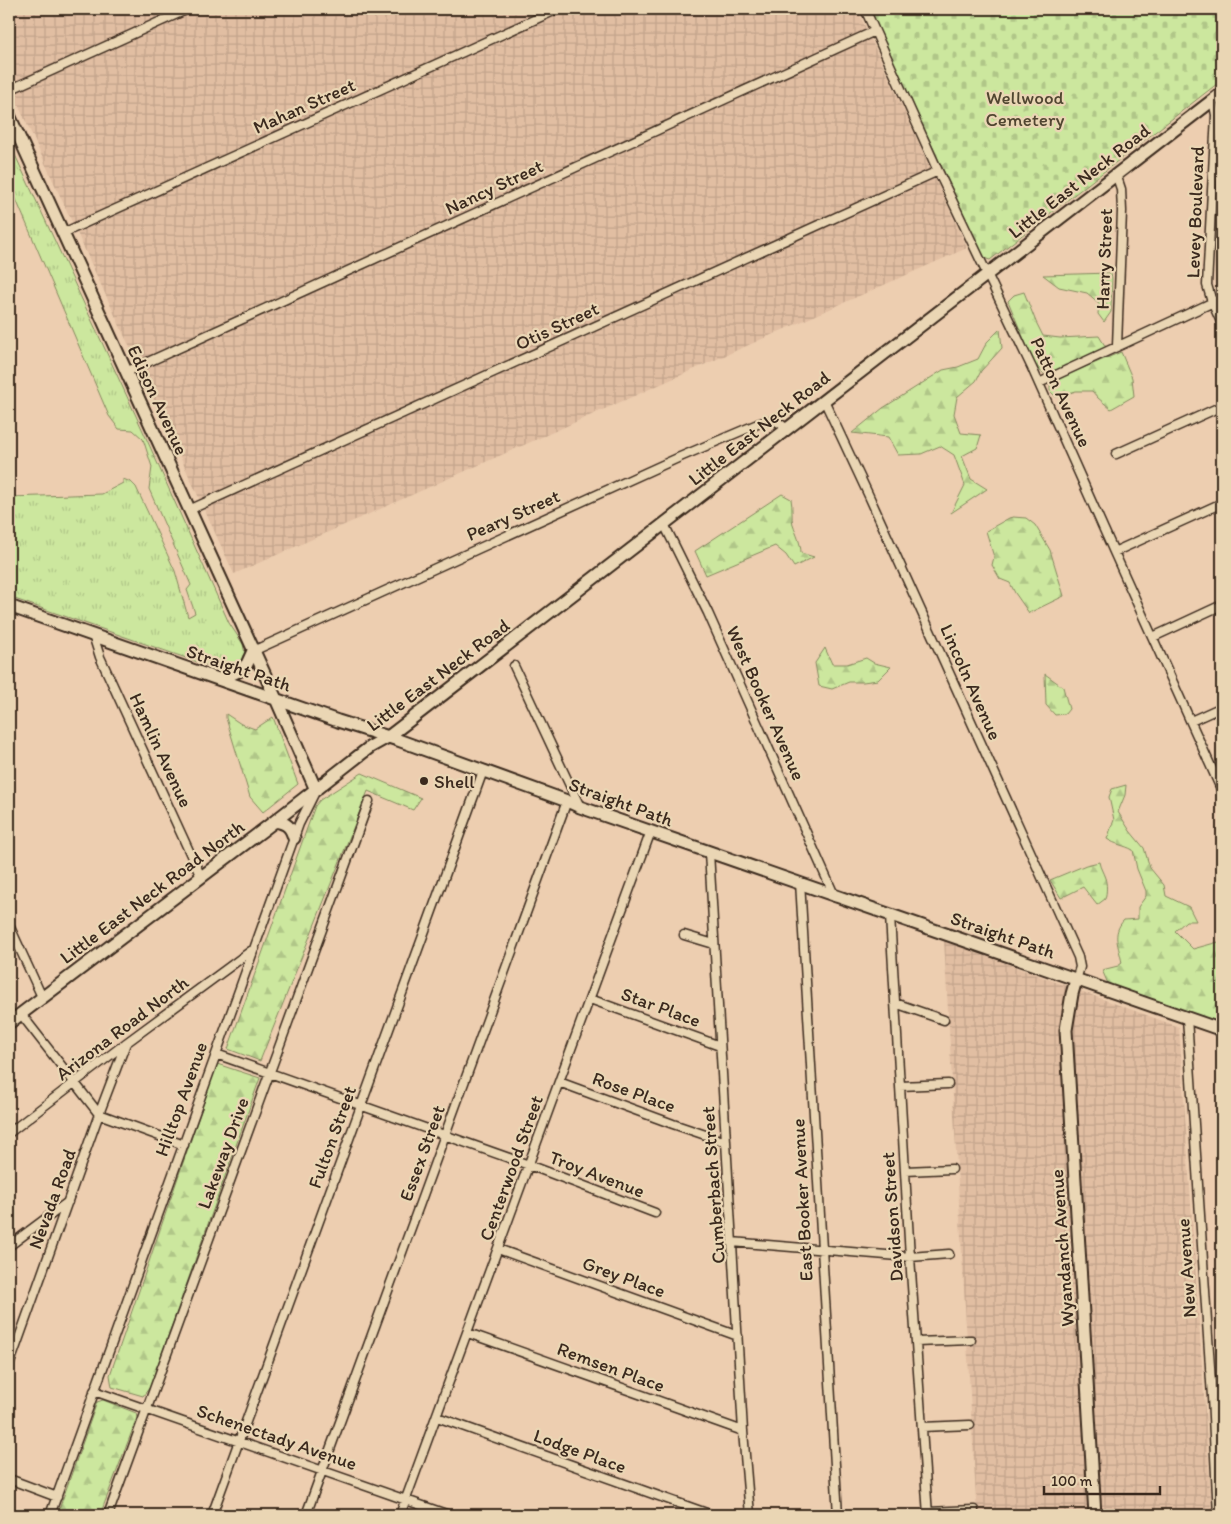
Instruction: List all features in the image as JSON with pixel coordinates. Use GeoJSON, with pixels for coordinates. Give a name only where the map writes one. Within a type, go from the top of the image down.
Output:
{"type":"FeatureCollection","features":[{"type":"Feature","properties":{"kind":"main road","name":"Little East Neck Road"},"geometry":{"type":"LineString","coordinates":[[316,790],[370,747],[388,737],[1218,96]]}},
{"type":"Feature","properties":{"kind":"main road","name":"Edison Avenue"},"geometry":{"type":"LineString","coordinates":[[9,115],[276,699]]}},
{"type":"Feature","properties":{"kind":"main road","name":"Straight Path"},"geometry":{"type":"LineString","coordinates":[[9,606],[388,737],[580,807],[800,882],[890,916],[1222,1030]]}},
{"type":"Feature","properties":{"kind":"main road"},"geometry":{"type":"LineString","coordinates":[[221,679],[241,670],[247,664],[253,651]]}},
{"type":"Feature","properties":{"kind":"main road"},"geometry":{"type":"LineString","coordinates":[[276,699],[316,790]]}},
{"type":"Feature","properties":{"kind":"main road","name":"Little East Neck Road North"},"geometry":{"type":"LineString","coordinates":[[9,1023],[316,790]]}},
{"type":"Feature","properties":{"kind":"main road"},"geometry":{"type":"LineString","coordinates":[[275,821],[284,822],[292,829],[294,838]]}},
{"type":"Feature","properties":{"kind":"main road","name":"Wyandanch Avenue"},"geometry":{"type":"LineString","coordinates":[[1076,980],[1066,1030],[1095,1515]]}},
{"type":"Feature","properties":{"kind":"street"},"geometry":{"type":"LineString","coordinates":[[9,90],[188,9]]}},
{"type":"Feature","properties":{"kind":"street","name":"Mahan Street"},"geometry":{"type":"LineString","coordinates":[[63,233],[558,9]]}},
{"type":"Feature","properties":{"kind":"street","name":"Patton Avenue"},"geometry":{"type":"LineString","coordinates":[[865,9],[938,171],[1039,383],[1222,791]]}},
{"type":"Feature","properties":{"kind":"street","name":"Nancy Street"},"geometry":{"type":"LineString","coordinates":[[126,372],[875,31]]}},
{"type":"Feature","properties":{"kind":"street","name":"Levey Boulevard"},"geometry":{"type":"LineString","coordinates":[[1218,96],[1207,285],[1222,324]]}},
{"type":"Feature","properties":{"kind":"street","name":"Otis Street"},"geometry":{"type":"LineString","coordinates":[[189,510],[938,171]]}},
{"type":"Feature","properties":{"kind":"street","name":"Harry Street"},"geometry":{"type":"LineString","coordinates":[[1116,174],[1120,188],[1122,211],[1117,346]]}},
{"type":"Feature","properties":{"kind":"street"},"geometry":{"type":"LineString","coordinates":[[1039,383],[1222,298]]}},
{"type":"Feature","properties":{"kind":"street","name":"Lincoln Avenue"},"geometry":{"type":"LineString","coordinates":[[824,400],[1078,957],[1080,967],[1076,980]]}},
{"type":"Feature","properties":{"kind":"street"},"geometry":{"type":"LineString","coordinates":[[1116,454],[1222,406]]}},
{"type":"Feature","properties":{"kind":"street","name":"Peary Street"},"geometry":{"type":"LineString","coordinates":[[253,651],[662,465],[760,423],[775,420],[779,421],[786,429]]}},
{"type":"Feature","properties":{"kind":"street"},"geometry":{"type":"LineString","coordinates":[[1114,552],[1222,503]]}},
{"type":"Feature","properties":{"kind":"street","name":"West Booker Avenue"},"geometry":{"type":"LineString","coordinates":[[664,524],[708,613],[835,896]]}},
{"type":"Feature","properties":{"kind":"street"},"geometry":{"type":"LineString","coordinates":[[1153,636],[1222,605]]}},
{"type":"Feature","properties":{"kind":"street","name":"Hamlin Avenue"},"geometry":{"type":"LineString","coordinates":[[93,635],[100,657],[201,877]]}},
{"type":"Feature","properties":{"kind":"street"},"geometry":{"type":"LineString","coordinates":[[514,666],[580,807]]}},
{"type":"Feature","properties":{"kind":"street"},"geometry":{"type":"LineString","coordinates":[[1191,720],[1222,706]]}},
{"type":"Feature","properties":{"kind":"street","name":"Fulton Street"},"geometry":{"type":"LineString","coordinates":[[212,1515],[484,771]]}},
{"type":"Feature","properties":{"kind":"street","name":"Hilltop Avenue"},"geometry":{"type":"LineString","coordinates":[[50,1515],[299,824],[316,790]]}},
{"type":"Feature","properties":{"kind":"street","name":"Lakeway Drive"},"geometry":{"type":"LineString","coordinates":[[108,1515],[369,801]]}},
{"type":"Feature","properties":{"kind":"street","name":"Essex Street"},"geometry":{"type":"LineString","coordinates":[[306,1515],[567,801]]}},
{"type":"Feature","properties":{"kind":"street","name":"Centerwood Street"},"geometry":{"type":"LineString","coordinates":[[400,1515],[651,831]]}},
{"type":"Feature","properties":{"kind":"street","name":"Cumberbach Street"},"geometry":{"type":"LineString","coordinates":[[709,852],[743,1432],[750,1515]]}},
{"type":"Feature","properties":{"kind":"street","name":"East Booker Avenue"},"geometry":{"type":"LineString","coordinates":[[800,882],[838,1515]]}},
{"type":"Feature","properties":{"kind":"street","name":"Davidson Street"},"geometry":{"type":"LineString","coordinates":[[890,916],[910,1257],[928,1514]]}},
{"type":"Feature","properties":{"kind":"street"},"geometry":{"type":"LineString","coordinates":[[9,925],[42,997]]}},
{"type":"Feature","properties":{"kind":"street"},"geometry":{"type":"LineString","coordinates":[[684,935],[714,944]]}},
{"type":"Feature","properties":{"kind":"street","name":"Arizona Road North"},"geometry":{"type":"LineString","coordinates":[[9,1134],[126,1043],[255,948]]}},
{"type":"Feature","properties":{"kind":"street","name":"Star Place"},"geometry":{"type":"LineString","coordinates":[[590,999],[720,1046]]}},
{"type":"Feature","properties":{"kind":"street"},"geometry":{"type":"LineString","coordinates":[[895,1003],[944,1020]]}},
{"type":"Feature","properties":{"kind":"street"},"geometry":{"type":"LineString","coordinates":[[21,1014],[99,1114],[184,1145]]}},
{"type":"Feature","properties":{"kind":"street","name":"New Avenue"},"geometry":{"type":"LineString","coordinates":[[1187,1018],[1218,1515]]}},
{"type":"Feature","properties":{"kind":"street","name":"Nevada Road"},"geometry":{"type":"LineString","coordinates":[[9,1366],[126,1043]]}},
{"type":"Feature","properties":{"kind":"street","name":"Troy Avenue"},"geometry":{"type":"LineString","coordinates":[[216,1054],[362,1104],[655,1213]]}},
{"type":"Feature","properties":{"kind":"street","name":"Rose Place"},"geometry":{"type":"LineString","coordinates":[[559,1082],[726,1142]]}},
{"type":"Feature","properties":{"kind":"street"},"geometry":{"type":"LineString","coordinates":[[900,1086],[948,1084]]}},
{"type":"Feature","properties":{"kind":"street"},"geometry":{"type":"LineString","coordinates":[[905,1171],[952,1169]]}},
{"type":"Feature","properties":{"kind":"street"},"geometry":{"type":"LineString","coordinates":[[9,1246],[68,1202]]}},
{"type":"Feature","properties":{"kind":"street"},"geometry":{"type":"LineString","coordinates":[[732,1242],[910,1257],[949,1254]]}},
{"type":"Feature","properties":{"kind":"street","name":"Grey Place"},"geometry":{"type":"LineString","coordinates":[[498,1249],[738,1336]]}},
{"type":"Feature","properties":{"kind":"street","name":"Remsen Place"},"geometry":{"type":"LineString","coordinates":[[468,1333],[743,1432]]}},
{"type":"Feature","properties":{"kind":"street"},"geometry":{"type":"LineString","coordinates":[[916,1342],[971,1340]]}},
{"type":"Feature","properties":{"kind":"street","name":"Schenectady Avenue"},"geometry":{"type":"LineString","coordinates":[[94,1391],[448,1515]]}},
{"type":"Feature","properties":{"kind":"street"},"geometry":{"type":"LineString","coordinates":[[1212,1397],[1222,1396]]}},
{"type":"Feature","properties":{"kind":"street","name":"Lodge Place"},"geometry":{"type":"LineString","coordinates":[[437,1417],[712,1515]]}},
{"type":"Feature","properties":{"kind":"street"},"geometry":{"type":"LineString","coordinates":[[922,1427],[970,1425]]}},
{"type":"Feature","properties":{"kind":"street"},"geometry":{"type":"LineString","coordinates":[[9,1479],[57,1497]]}},
{"type":"Feature","properties":{"kind":"street"},"geometry":{"type":"LineString","coordinates":[[928,1514],[974,1510]]}},
{"type":"Feature","properties":{"kind":"shaded area"},"geometry":{"type":"Polygon","coordinates":[[[9,9],[857,9],[967,248],[234,574],[9,85],[9,9]]]}},
{"type":"Feature","properties":{"kind":"shaded area"},"geometry":{"type":"Polygon","coordinates":[[[944,941],[1179,1027],[1212,1515],[977,1515],[944,941]]]}},
{"type":"Feature","properties":{"kind":"green space","name":"Wellwood Cemetery"},"geometry":{"type":"Polygon","coordinates":[[[869,9],[1222,9],[1222,80],[990,260],[984,258],[869,9]]]}},
{"type":"Feature","properties":{"kind":"green space"},"geometry":{"type":"Polygon","coordinates":[[[9,142],[143,431],[229,623],[243,644],[245,654],[243,663],[230,671],[221,670],[9,597],[9,497],[102,494],[123,483],[123,479],[131,482],[136,487],[175,571],[188,617],[195,613],[187,590],[191,585],[149,489],[152,467],[143,439],[133,430],[119,429],[109,416],[9,183],[9,142]]]}},
{"type":"Feature","properties":{"kind":"green space"},"geometry":{"type":"Polygon","coordinates":[[[1111,273],[1111,312],[1104,322],[1098,314],[1099,303],[1087,293],[1059,287],[1043,275],[1111,273]]]}},
{"type":"Feature","properties":{"kind":"green space"},"geometry":{"type":"Polygon","coordinates":[[[1024,292],[1043,336],[1060,338],[1099,336],[1107,349],[1049,373],[1043,373],[1036,368],[1008,301],[1014,295],[1024,292]]]}},
{"type":"Feature","properties":{"kind":"green space"},"geometry":{"type":"Polygon","coordinates":[[[1000,329],[1002,348],[981,371],[976,381],[957,397],[954,414],[961,433],[981,435],[977,448],[962,456],[971,479],[987,489],[951,513],[965,485],[954,455],[940,446],[921,454],[898,455],[888,437],[852,433],[883,408],[943,370],[958,367],[978,359],[987,342],[1000,329]]]}},
{"type":"Feature","properties":{"kind":"green space"},"geometry":{"type":"Polygon","coordinates":[[[1121,352],[1132,378],[1134,396],[1111,409],[1092,391],[1076,391],[1056,397],[1050,391],[1050,384],[1059,378],[1121,352]]]}},
{"type":"Feature","properties":{"kind":"green space"},"geometry":{"type":"Polygon","coordinates":[[[782,494],[791,499],[792,522],[801,553],[814,557],[794,567],[786,555],[775,546],[706,575],[695,551],[782,494]]]}},
{"type":"Feature","properties":{"kind":"green space"},"geometry":{"type":"Polygon","coordinates":[[[1013,517],[1026,518],[1035,525],[1050,550],[1064,596],[1029,613],[1010,583],[1000,579],[992,565],[994,557],[986,531],[1013,517]]]}},
{"type":"Feature","properties":{"kind":"green space"},"geometry":{"type":"Polygon","coordinates":[[[825,648],[832,664],[847,664],[866,658],[874,663],[891,667],[878,680],[849,682],[832,689],[819,686],[815,663],[825,648]]]}},
{"type":"Feature","properties":{"kind":"green space"},"geometry":{"type":"Polygon","coordinates":[[[1045,674],[1063,687],[1069,709],[1065,714],[1055,715],[1046,705],[1045,674]]]}},
{"type":"Feature","properties":{"kind":"green space"},"geometry":{"type":"Polygon","coordinates":[[[226,714],[241,724],[255,729],[273,717],[298,784],[263,812],[250,797],[226,714]]]}},
{"type":"Feature","properties":{"kind":"green space"},"geometry":{"type":"Polygon","coordinates":[[[362,773],[421,798],[413,810],[368,791],[260,1061],[228,1049],[315,806],[320,800],[362,773]]]}},
{"type":"Feature","properties":{"kind":"green space"},"geometry":{"type":"Polygon","coordinates":[[[1126,785],[1125,795],[1118,812],[1144,848],[1150,868],[1164,885],[1166,896],[1189,907],[1196,921],[1186,921],[1175,931],[1193,949],[1222,941],[1222,1024],[1109,986],[1102,970],[1118,966],[1122,963],[1117,940],[1118,930],[1124,920],[1138,919],[1138,907],[1146,896],[1133,850],[1107,839],[1114,820],[1109,797],[1112,789],[1126,785]]]}},
{"type":"Feature","properties":{"kind":"green space"},"geometry":{"type":"Polygon","coordinates":[[[1099,862],[1106,883],[1105,899],[1097,905],[1083,887],[1061,898],[1050,880],[1086,865],[1099,862]]]}},
{"type":"Feature","properties":{"kind":"green space"},"geometry":{"type":"Polygon","coordinates":[[[217,1064],[260,1078],[150,1387],[143,1396],[112,1387],[110,1375],[217,1064]]]}},
{"type":"Feature","properties":{"kind":"green space"},"geometry":{"type":"Polygon","coordinates":[[[103,1400],[136,1413],[137,1418],[100,1515],[57,1515],[97,1402],[103,1400]]]}},
{"type":"Feature","properties":{"kind":"place","name":"Shell"},"geometry":{"type":"Point","coordinates":[424,781]}}]}
